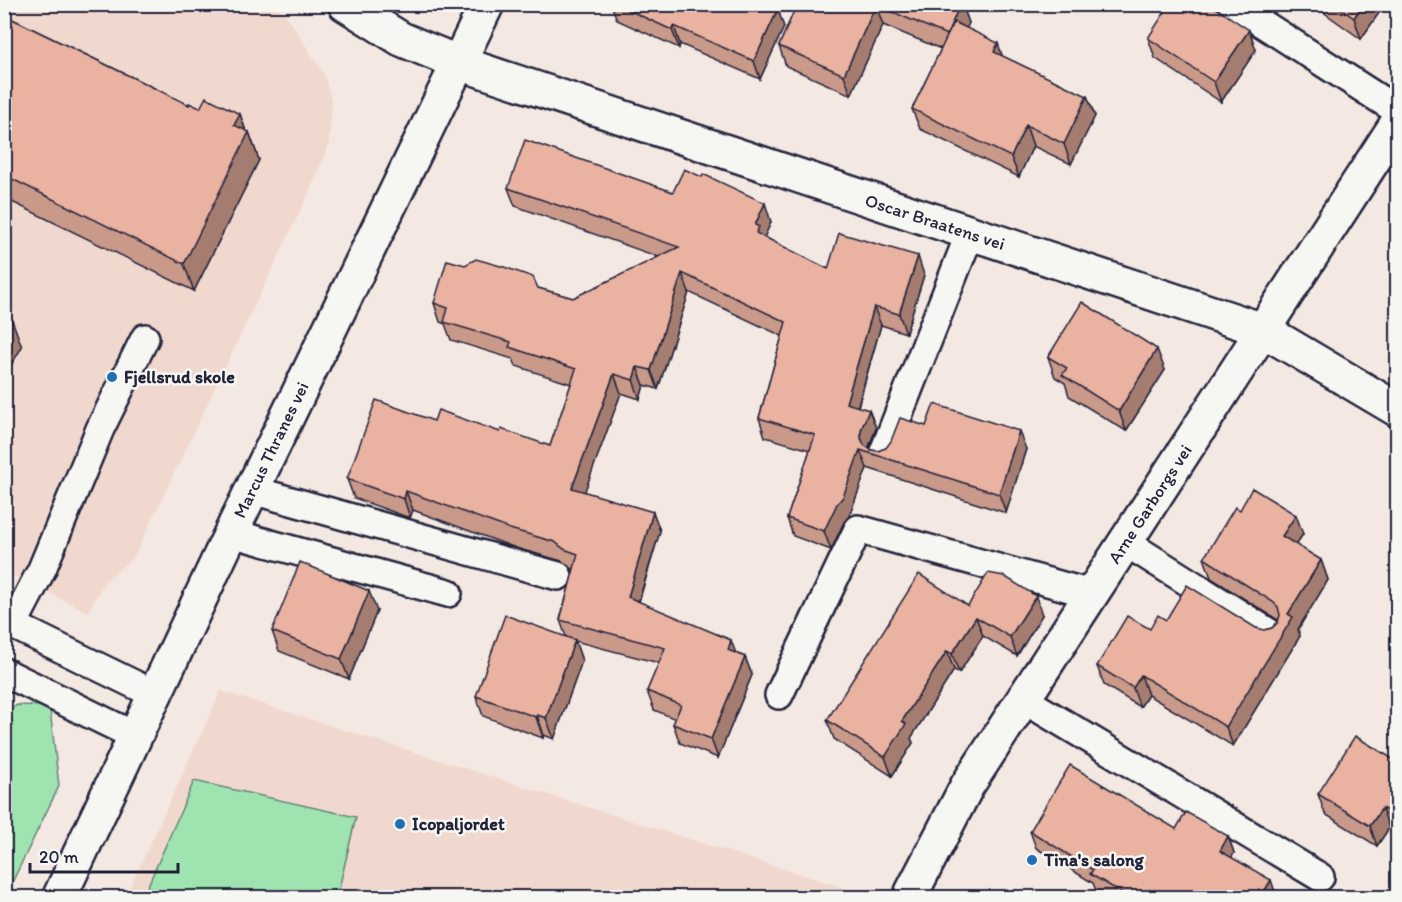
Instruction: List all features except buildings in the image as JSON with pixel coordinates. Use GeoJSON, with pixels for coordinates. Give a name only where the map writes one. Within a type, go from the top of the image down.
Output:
{"type":"FeatureCollection","features":[{"type":"Feature","properties":{"kind":"street","name":"Oscar Braatens vei"},"geometry":{"type":"LineString","coordinates":[[345,4],[401,39],[459,63],[1263,330],[1398,410]]}},
{"type":"Feature","properties":{"kind":"street","name":"Marcus Thranes vei"},"geometry":{"type":"LineString","coordinates":[[59,897],[231,533],[487,4]]}},
{"type":"Feature","properties":{"kind":"street","name":"Arne Garborgs vei"},"geometry":{"type":"LineString","coordinates":[[913,895],[967,786],[1398,122]]}},
{"type":"Feature","properties":{"kind":"lane"},"geometry":{"type":"LineString","coordinates":[[1232,4],[1398,111]]}},
{"type":"Feature","properties":{"kind":"lane"},"geometry":{"type":"LineString","coordinates":[[883,454],[970,233]]}},
{"type":"Feature","properties":{"kind":"lane"},"geometry":{"type":"LineString","coordinates":[[145,338],[100,429],[42,569],[7,630],[154,694]]}},
{"type":"Feature","properties":{"kind":"lane"},"geometry":{"type":"LineString","coordinates":[[252,490],[558,576]]}},
{"type":"Feature","properties":{"kind":"lane"},"geometry":{"type":"LineString","coordinates":[[779,695],[858,529],[1091,594]]}},
{"type":"Feature","properties":{"kind":"lane"},"geometry":{"type":"LineString","coordinates":[[231,533],[448,592]]}},
{"type":"Feature","properties":{"kind":"lane"},"geometry":{"type":"LineString","coordinates":[[1125,542],[1271,634]]}},
{"type":"Feature","properties":{"kind":"lane"},"geometry":{"type":"LineString","coordinates":[[4,672],[135,736]]}},
{"type":"Feature","properties":{"kind":"lane"},"geometry":{"type":"LineString","coordinates":[[1023,699],[1320,877]]}},
{"type":"Feature","properties":{"kind":"shaded area","name":"Fjellsrud skole"},"geometry":{"type":"Polygon","coordinates":[[[4,5],[272,5],[285,13],[325,76],[332,105],[329,144],[307,197],[134,557],[105,581],[88,612],[5,572],[4,5]]]}},
{"type":"Feature","properties":{"kind":"shaded area","name":"Icopaljordet"},"geometry":{"type":"Polygon","coordinates":[[[221,691],[847,889],[854,897],[125,898],[221,691]]]}},
{"type":"Feature","properties":{"kind":"green space"},"geometry":{"type":"Polygon","coordinates":[[[17,705],[43,706],[50,710],[59,786],[5,897],[5,712],[17,705]]]}},
{"type":"Feature","properties":{"kind":"green space"},"geometry":{"type":"Polygon","coordinates":[[[194,781],[356,817],[337,897],[143,897],[194,781]]]}},
{"type":"Feature","properties":{"kind":"place","name":"Fjellsrud skole"},"geometry":{"type":"Point","coordinates":[112,377]}},
{"type":"Feature","properties":{"kind":"place","name":"Icopaljordet"},"geometry":{"type":"Point","coordinates":[400,824]}},
{"type":"Feature","properties":{"kind":"place","name":"Tina's salong"},"geometry":{"type":"Point","coordinates":[1032,860]}}]}
